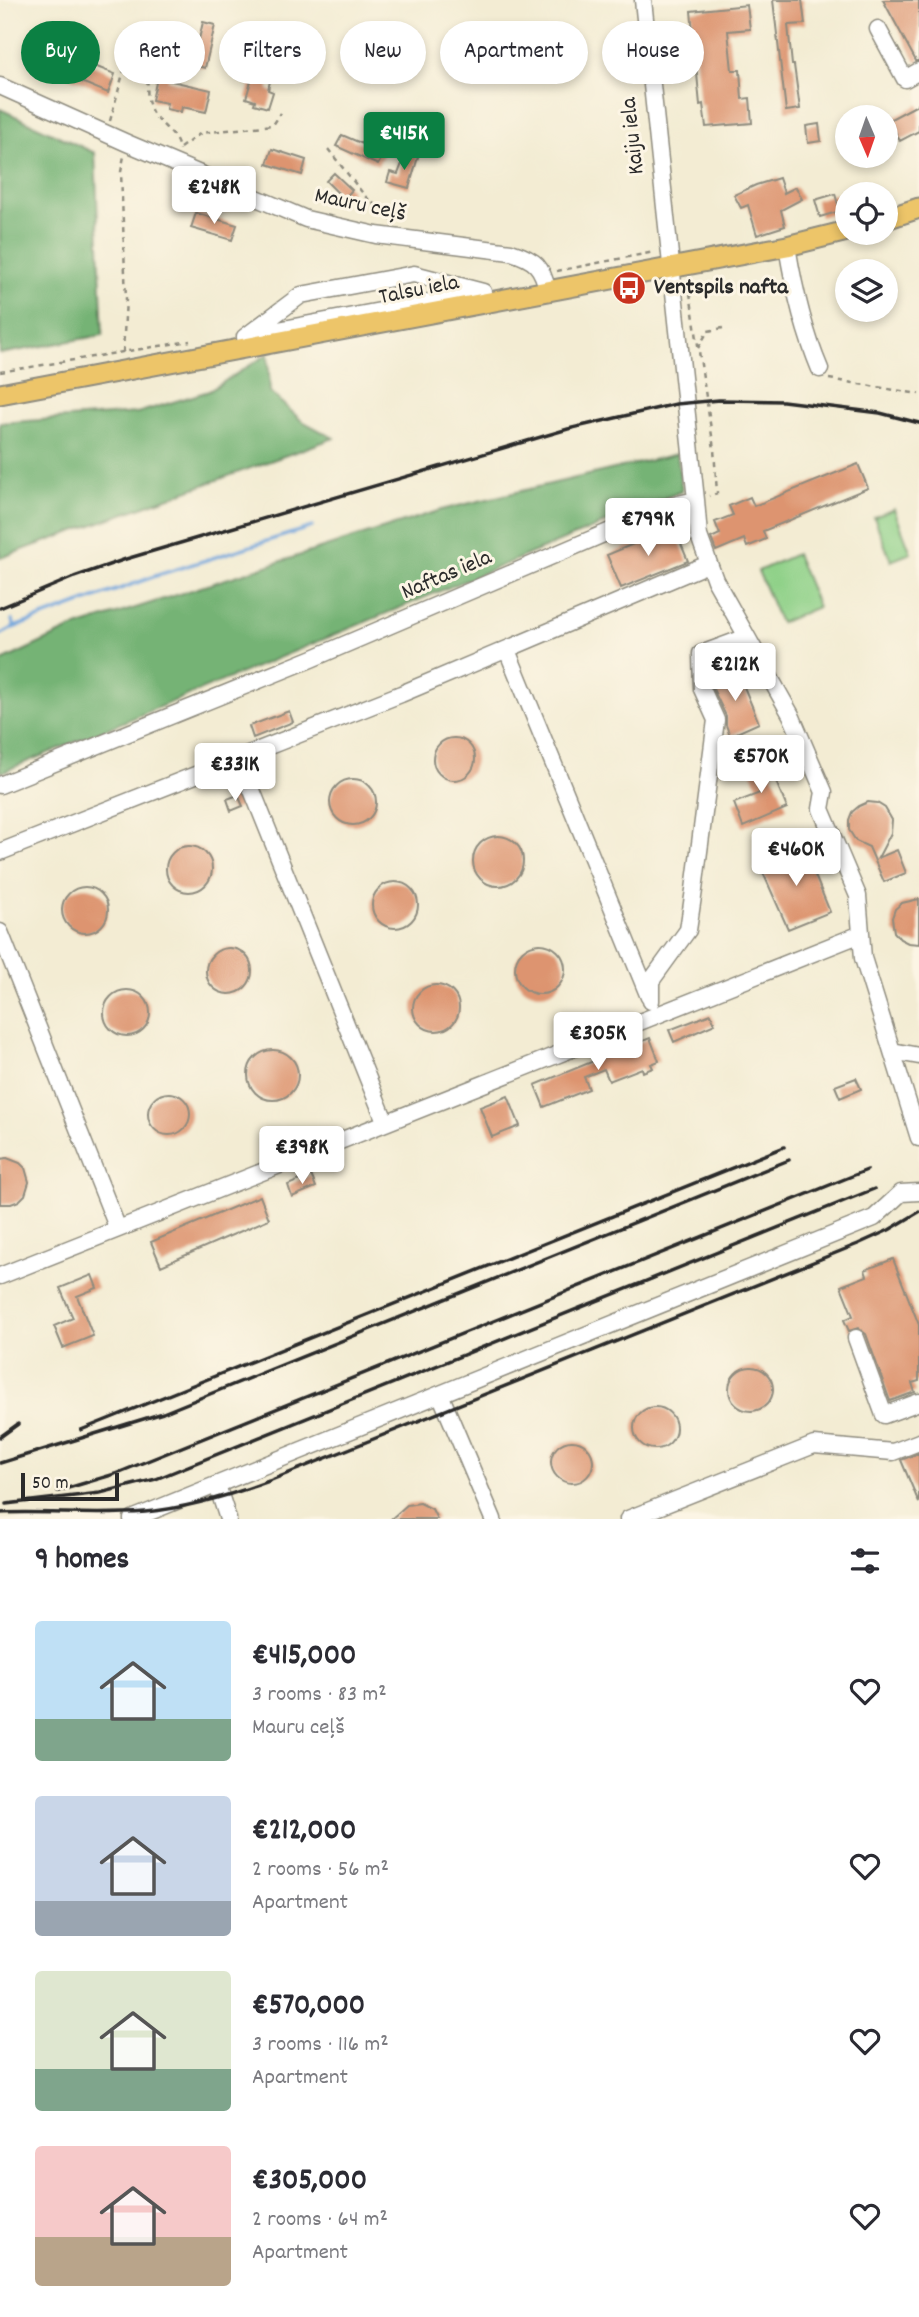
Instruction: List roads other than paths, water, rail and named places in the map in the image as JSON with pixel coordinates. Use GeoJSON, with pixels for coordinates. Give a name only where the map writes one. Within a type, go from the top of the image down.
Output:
{"type":"FeatureCollection","features":[{"type":"Feature","properties":{"kind":"main road"},"geometry":{"type":"LineString","coordinates":[[898,215],[919,208]]}},
{"type":"Feature","properties":{"kind":"main road","name":"Talsu iela"},"geometry":{"type":"LineString","coordinates":[[0,394],[123,372],[246,342],[484,298],[548,292],[787,246],[835,234]]}},
{"type":"Feature","properties":{"kind":"street","name":"Kaiju iela"},"geometry":{"type":"LineString","coordinates":[[643,0],[671,268]]}},
{"type":"Feature","properties":{"kind":"street"},"geometry":{"type":"LineString","coordinates":[[878,29],[905,79],[919,71]]}},
{"type":"Feature","properties":{"kind":"street","name":"Mauru ceļš"},"geometry":{"type":"LineString","coordinates":[[0,86],[127,143],[177,156],[306,219],[376,235],[511,252],[530,258],[544,274],[548,292]]}},
{"type":"Feature","properties":{"kind":"street"},"geometry":{"type":"LineString","coordinates":[[787,246],[792,281],[809,342],[820,369]]}},
{"type":"Feature","properties":{"kind":"street"},"geometry":{"type":"LineString","coordinates":[[671,268],[699,536],[715,580],[792,715],[824,792],[821,809],[858,896],[863,958],[919,1138]]}},
{"type":"Feature","properties":{"kind":"street"},"geometry":{"type":"LineString","coordinates":[[246,342],[301,295],[414,274],[484,298]]}},
{"type":"Feature","properties":{"kind":"street","name":"Naftas iela"},"geometry":{"type":"LineString","coordinates":[[0,785],[311,659],[669,506],[696,500]]}},
{"type":"Feature","properties":{"kind":"street"},"geometry":{"type":"LineString","coordinates":[[0,852],[401,694],[708,564]]}},
{"type":"Feature","properties":{"kind":"street"},"geometry":{"type":"LineString","coordinates":[[654,1008],[651,981],[688,930],[694,890],[716,720],[702,689],[701,654],[747,636]]}},
{"type":"Feature","properties":{"kind":"street"},"geometry":{"type":"LineString","coordinates":[[506,650],[654,1008]]}},
{"type":"Feature","properties":{"kind":"street"},"geometry":{"type":"LineString","coordinates":[[239,758],[386,1121]]}},
{"type":"Feature","properties":{"kind":"street"},"geometry":{"type":"LineString","coordinates":[[0,932],[118,1229]]}},
{"type":"Feature","properties":{"kind":"street"},"geometry":{"type":"LineString","coordinates":[[0,1276],[386,1121],[654,1008],[861,934]]}},
{"type":"Feature","properties":{"kind":"street"},"geometry":{"type":"LineString","coordinates":[[892,1051],[919,1056]]}},
{"type":"Feature","properties":{"kind":"street"},"geometry":{"type":"LineString","coordinates":[[132,1519],[874,1218],[901,1193],[919,1192]]}},
{"type":"Feature","properties":{"kind":"street"},"geometry":{"type":"LineString","coordinates":[[856,1338],[884,1415],[919,1402]]}},
{"type":"Feature","properties":{"kind":"street"},"geometry":{"type":"LineString","coordinates":[[440,1394],[494,1519]]}},
{"type":"Feature","properties":{"kind":"street"},"geometry":{"type":"LineString","coordinates":[[628,1519],[814,1446],[893,1452],[919,1442]]}},
{"type":"Feature","properties":{"kind":"street"},"geometry":{"type":"LineString","coordinates":[[217,1485],[228,1519]]}},
{"type":"Feature","properties":{"kind":"waterway"},"geometry":{"type":"LineString","coordinates":[[0,635],[15,627],[161,574],[312,527]]}},
{"type":"Feature","properties":{"kind":"waterway"},"geometry":{"type":"LineString","coordinates":[[12,620],[15,627]]}},
{"type":"Feature","properties":{"kind":"railway"},"geometry":{"type":"LineString","coordinates":[[0,608],[126,559],[568,429],[676,404],[719,400],[783,401],[880,413],[919,423]]}},
{"type":"Feature","properties":{"kind":"railway"},"geometry":{"type":"LineString","coordinates":[[81,1430],[784,1147]]}},
{"type":"Feature","properties":{"kind":"railway"},"geometry":{"type":"LineString","coordinates":[[0,1463],[163,1413],[789,1160]]}},
{"type":"Feature","properties":{"kind":"railway"},"geometry":{"type":"LineString","coordinates":[[58,1491],[115,1474],[867,1170]]}},
{"type":"Feature","properties":{"kind":"railway"},"geometry":{"type":"LineString","coordinates":[[6,1504],[100,1493],[156,1479],[874,1189]]}},
{"type":"Feature","properties":{"kind":"railway"},"geometry":{"type":"LineString","coordinates":[[0,1513],[145,1512],[238,1492],[858,1244],[919,1212]]}},
{"type":"Feature","properties":{"kind":"railway"},"geometry":{"type":"LineString","coordinates":[[0,1437],[18,1424]]}},
{"type":"Feature","properties":{"kind":"place","name":"Ventspils nafta"},"geometry":{"type":"Point","coordinates":[629,288]}}]}
